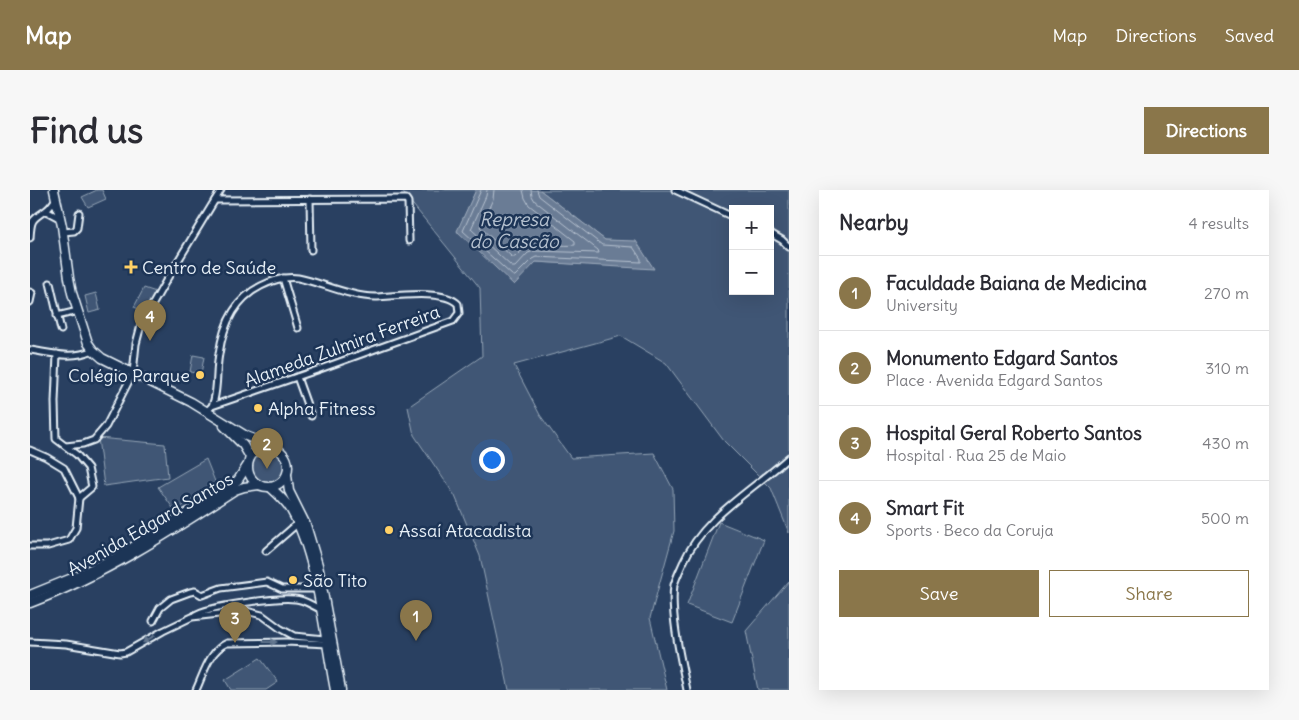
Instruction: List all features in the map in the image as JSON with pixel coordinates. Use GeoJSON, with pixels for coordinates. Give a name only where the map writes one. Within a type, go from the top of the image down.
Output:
{"type":"FeatureCollection","features":[{"type":"Feature","properties":{"kind":"main road"},"geometry":{"type":"LineString","coordinates":[[54,190],[61,219],[69,278],[85,337],[93,350],[102,358],[210,408],[243,445],[250,457]]}},
{"type":"Feature","properties":{"kind":"main road"},"geometry":{"type":"LineString","coordinates":[[220,420],[246,436],[279,450],[286,457],[289,490],[306,525],[315,553],[335,690]]}},
{"type":"Feature","properties":{"kind":"main road"},"geometry":{"type":"LineString","coordinates":[[271,446],[262,447],[250,457],[247,466],[248,474],[258,485],[270,487],[277,486],[287,475]]}},
{"type":"Feature","properties":{"kind":"main road","name":"Avenida Edgard Santos"},"geometry":{"type":"LineString","coordinates":[[30,595],[105,563],[166,528],[234,483],[242,476],[247,466]]}},
{"type":"Feature","properties":{"kind":"main road","name":"Avenida Edgard Santos"},"geometry":{"type":"LineString","coordinates":[[30,603],[86,580],[129,557],[235,490],[258,485]]}},
{"type":"Feature","properties":{"kind":"main road"},"geometry":{"type":"LineString","coordinates":[[270,487],[286,502],[304,539],[341,690]]}},
{"type":"Feature","properties":{"kind":"street"},"geometry":{"type":"LineString","coordinates":[[66,446],[89,442],[99,435],[106,426],[133,373],[136,344],[144,318],[221,190]]}},
{"type":"Feature","properties":{"kind":"street"},"geometry":{"type":"LineString","coordinates":[[675,190],[729,215]]}},
{"type":"Feature","properties":{"kind":"street"},"geometry":{"type":"LineString","coordinates":[[30,238],[32,222],[39,214],[46,211],[56,199]]}},
{"type":"Feature","properties":{"kind":"street"},"geometry":{"type":"LineString","coordinates":[[310,199],[310,250]]}},
{"type":"Feature","properties":{"kind":"street"},"geometry":{"type":"LineString","coordinates":[[215,200],[404,199],[408,202],[409,241]]}},
{"type":"Feature","properties":{"kind":"street"},"geometry":{"type":"LineString","coordinates":[[46,211],[61,219]]}},
{"type":"Feature","properties":{"kind":"street"},"geometry":{"type":"LineString","coordinates":[[63,232],[74,231],[77,228],[79,213]]}},
{"type":"Feature","properties":{"kind":"street"},"geometry":{"type":"LineString","coordinates":[[774,235],[789,247]]}},
{"type":"Feature","properties":{"kind":"street"},"geometry":{"type":"LineString","coordinates":[[283,278],[298,328]]}},
{"type":"Feature","properties":{"kind":"street","name":"Alameda Zulmira Ferreira"},"geometry":{"type":"LineString","coordinates":[[283,278],[298,278],[373,297],[412,295],[446,297],[456,301],[459,307],[459,313],[453,320],[210,408],[216,394],[219,354],[223,334],[232,312],[248,294],[266,283],[283,278]]}},
{"type":"Feature","properties":{"kind":"street"},"geometry":{"type":"LineString","coordinates":[[50,283],[61,330]]}},
{"type":"Feature","properties":{"kind":"street"},"geometry":{"type":"LineString","coordinates":[[30,292],[32,293],[30,302]]}},
{"type":"Feature","properties":{"kind":"street"},"geometry":{"type":"LineString","coordinates":[[57,316],[78,311]]}},
{"type":"Feature","properties":{"kind":"street"},"geometry":{"type":"LineString","coordinates":[[30,350],[76,356],[93,350]]}},
{"type":"Feature","properties":{"kind":"street"},"geometry":{"type":"LineString","coordinates":[[57,354],[55,430],[58,442],[66,446],[86,464],[93,484],[90,490],[79,498]]}},
{"type":"Feature","properties":{"kind":"street"},"geometry":{"type":"LineString","coordinates":[[297,377],[311,416]]}},
{"type":"Feature","properties":{"kind":"street"},"geometry":{"type":"LineString","coordinates":[[30,450],[59,464],[79,498],[76,528],[69,540],[48,546],[30,546]]}},
{"type":"Feature","properties":{"kind":"street"},"geometry":{"type":"LineString","coordinates":[[687,690],[674,612],[674,584],[686,555],[706,527],[789,457]]}},
{"type":"Feature","properties":{"kind":"street"},"geometry":{"type":"LineString","coordinates":[[266,552],[297,524]]}},
{"type":"Feature","properties":{"kind":"street"},"geometry":{"type":"LineString","coordinates":[[153,620],[160,608],[166,603],[180,595],[195,591],[201,595],[221,588],[267,582],[282,590],[316,589]]}},
{"type":"Feature","properties":{"kind":"street"},"geometry":{"type":"LineString","coordinates":[[30,642],[52,642],[120,653],[126,652],[163,630],[201,612],[229,606],[294,598],[320,609]]}},
{"type":"Feature","properties":{"kind":"street"},"geometry":{"type":"LineString","coordinates":[[192,617],[252,612],[262,615],[294,636],[328,642]]}},
{"type":"Feature","properties":{"kind":"street"},"geometry":{"type":"LineString","coordinates":[[196,690],[213,653],[227,643],[328,642]]}},
{"type":"Feature","properties":{"kind":"shaded area"},"geometry":{"type":"Polygon","coordinates":[[[97,190],[102,190],[106,199],[88,207],[82,197],[97,190]]]}},
{"type":"Feature","properties":{"kind":"shaded area"},"geometry":{"type":"Polygon","coordinates":[[[401,190],[476,190],[457,232],[536,262],[653,268],[636,242],[605,240],[540,190],[789,190],[789,533],[771,488],[724,441],[666,363],[621,336],[514,365],[540,415],[571,458],[654,453],[673,489],[674,531],[650,618],[667,690],[509,690],[480,556],[455,496],[414,435],[408,407],[482,356],[480,288],[401,190]]]}},
{"type":"Feature","properties":{"kind":"shaded area"},"geometry":{"type":"Polygon","coordinates":[[[144,288],[156,292],[145,312],[134,307],[144,288]]]}},
{"type":"Feature","properties":{"kind":"shaded area"},"geometry":{"type":"Polygon","coordinates":[[[96,293],[100,310],[89,313],[85,296],[96,293]]]}},
{"type":"Feature","properties":{"kind":"shaded area"},"geometry":{"type":"Polygon","coordinates":[[[193,355],[204,357],[201,374],[190,372],[193,355]]]}},
{"type":"Feature","properties":{"kind":"shaded area"},"geometry":{"type":"Polygon","coordinates":[[[98,438],[165,444],[168,477],[104,486],[98,438]]]}},
{"type":"Feature","properties":{"kind":"shaded area"},"geometry":{"type":"Polygon","coordinates":[[[267,450],[279,455],[284,467],[279,479],[267,484],[255,479],[250,467],[255,455],[267,450]]]}},
{"type":"Feature","properties":{"kind":"shaded area"},"geometry":{"type":"Polygon","coordinates":[[[206,459],[216,484],[175,511],[158,487],[206,459]]]}},
{"type":"Feature","properties":{"kind":"shaded area"},"geometry":{"type":"Polygon","coordinates":[[[719,522],[764,540],[732,622],[687,605],[719,522]]]}},
{"type":"Feature","properties":{"kind":"shaded area"},"geometry":{"type":"Polygon","coordinates":[[[789,581],[789,690],[758,690],[746,631],[789,581]]]}},
{"type":"Feature","properties":{"kind":"shaded area"},"geometry":{"type":"Polygon","coordinates":[[[260,658],[278,682],[266,690],[231,690],[225,680],[260,658]]]}},
{"type":"Feature","properties":{"kind":"water","name":"Represa do Cascão"},"geometry":{"type":"Polygon","coordinates":[[[476,190],[540,190],[605,240],[636,241],[654,269],[536,262],[514,285],[457,231],[476,190]]]}},
{"type":"Feature","properties":{"kind":"place","name":"Centro de Saúde"},"geometry":{"type":"Point","coordinates":[131,267]}},
{"type":"Feature","properties":{"kind":"place","name":"Smart Fit"},"geometry":{"type":"Point","coordinates":[150,341]}},
{"type":"Feature","properties":{"kind":"place","name":"Colégio Parque"},"geometry":{"type":"Point","coordinates":[200,375]}},
{"type":"Feature","properties":{"kind":"place","name":"Alpha Fitness"},"geometry":{"type":"Point","coordinates":[258,408]}},
{"type":"Feature","properties":{"kind":"place","name":"Monumento Edgard Santos"},"geometry":{"type":"Point","coordinates":[267,469]}},
{"type":"Feature","properties":{"kind":"place","name":"Assaí Atacadista"},"geometry":{"type":"Point","coordinates":[389,530]}},
{"type":"Feature","properties":{"kind":"place","name":"São Tito"},"geometry":{"type":"Point","coordinates":[293,580]}},
{"type":"Feature","properties":{"kind":"place","name":"Faculdade Baiana de Medicina"},"geometry":{"type":"Point","coordinates":[416,641]}},
{"type":"Feature","properties":{"kind":"place","name":"Hospital Geral Roberto Santos"},"geometry":{"type":"Point","coordinates":[235,643]}}]}
